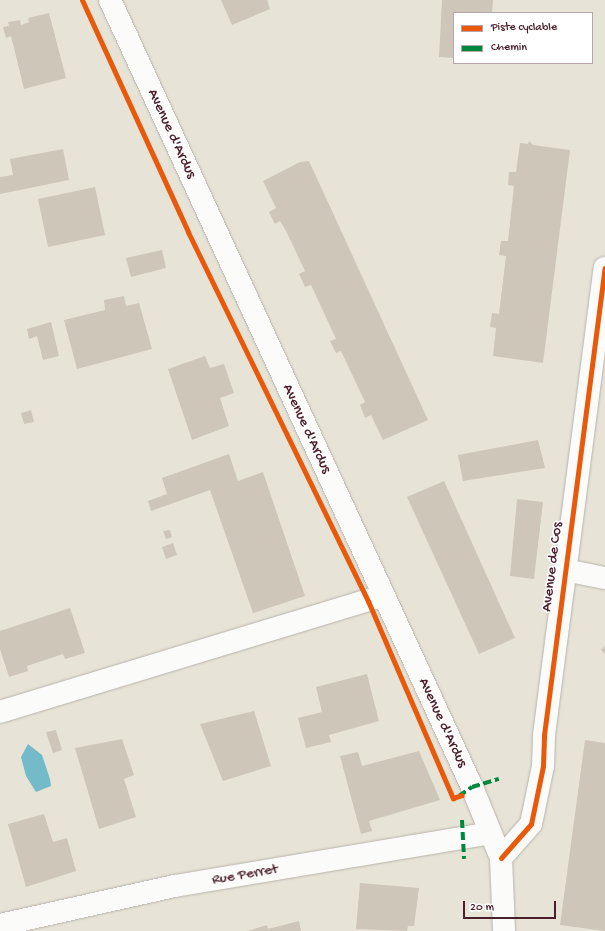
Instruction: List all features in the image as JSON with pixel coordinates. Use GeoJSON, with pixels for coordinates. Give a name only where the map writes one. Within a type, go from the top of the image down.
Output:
{"type":"FeatureCollection","features":[{"type":"Feature","properties":{"kind":"street","name":"Avenue d'Ardus"},"geometry":{"type":"LineString","coordinates":[[110,0],[491,833],[501,858],[504,931]]}},
{"type":"Feature","properties":{"kind":"street","name":"Avenue de Cos"},"geometry":{"type":"LineString","coordinates":[[501,858],[531,824],[543,766],[564,570],[605,268]]}},
{"type":"Feature","properties":{"kind":"street"},"geometry":{"type":"LineString","coordinates":[[564,570],[605,578]]}},
{"type":"Feature","properties":{"kind":"street"},"geometry":{"type":"LineString","coordinates":[[0,712],[383,596]]}},
{"type":"Feature","properties":{"kind":"street","name":"Rue Perret"},"geometry":{"type":"LineString","coordinates":[[0,925],[175,886],[491,833]]}},
{"type":"Feature","properties":{"kind":"water"},"geometry":{"type":"Polygon","coordinates":[[[28,744],[42,755],[50,779],[51,786],[36,792],[26,776],[21,757],[28,744]]]}},
{"type":"Feature","properties":{"kind":"building"},"geometry":{"type":"Polygon","coordinates":[[[221,0],[267,0],[270,9],[232,25],[221,0]]]}},
{"type":"Feature","properties":{"kind":"building"},"geometry":{"type":"Polygon","coordinates":[[[442,0],[493,0],[492,12],[453,12],[453,58],[439,57],[442,0]]]}},
{"type":"Feature","properties":{"kind":"building"},"geometry":{"type":"Polygon","coordinates":[[[49,13],[66,78],[24,89],[11,36],[6,38],[3,27],[9,26],[8,22],[20,20],[21,25],[29,22],[28,18],[49,13]]]}},
{"type":"Feature","properties":{"kind":"building"},"geometry":{"type":"Polygon","coordinates":[[[529,141],[533,145],[570,150],[543,363],[493,356],[496,328],[490,327],[492,313],[499,314],[506,256],[499,255],[501,241],[508,241],[514,186],[508,185],[509,172],[516,172],[520,143],[528,144],[529,141]]]}},
{"type":"Feature","properties":{"kind":"building"},"geometry":{"type":"Polygon","coordinates":[[[63,149],[69,180],[0,194],[0,177],[13,175],[10,159],[63,149]]]}},
{"type":"Feature","properties":{"kind":"building"},"geometry":{"type":"Polygon","coordinates":[[[309,161],[428,420],[383,440],[371,415],[365,418],[360,405],[365,402],[341,351],[336,353],[330,341],[336,339],[311,285],[305,287],[299,274],[305,271],[286,231],[280,221],[275,224],[269,212],[276,208],[263,181],[300,162],[309,161]]]}},
{"type":"Feature","properties":{"kind":"building"},"geometry":{"type":"Polygon","coordinates":[[[95,187],[105,235],[48,247],[38,199],[95,187]]]}},
{"type":"Feature","properties":{"kind":"building"},"geometry":{"type":"Polygon","coordinates":[[[162,250],[166,268],[131,277],[126,258],[162,250]]]}},
{"type":"Feature","properties":{"kind":"building"},"geometry":{"type":"Polygon","coordinates":[[[124,296],[126,306],[139,303],[152,349],[77,369],[64,320],[105,310],[104,300],[124,296]]]}},
{"type":"Feature","properties":{"kind":"building"},"geometry":{"type":"Polygon","coordinates":[[[51,322],[59,356],[43,360],[37,336],[29,339],[27,329],[51,322]]]}},
{"type":"Feature","properties":{"kind":"building"},"geometry":{"type":"Polygon","coordinates":[[[205,356],[210,368],[224,364],[234,393],[220,398],[229,426],[192,440],[168,369],[205,356]]]}},
{"type":"Feature","properties":{"kind":"building"},"geometry":{"type":"Polygon","coordinates":[[[31,410],[34,422],[24,424],[21,413],[31,410]]]}},
{"type":"Feature","properties":{"kind":"building"},"geometry":{"type":"Polygon","coordinates":[[[538,440],[545,468],[463,481],[458,455],[538,440]]]}},
{"type":"Feature","properties":{"kind":"building"},"geometry":{"type":"Polygon","coordinates":[[[229,454],[238,481],[263,472],[305,596],[253,613],[210,490],[151,511],[148,501],[167,494],[162,478],[229,454]]]}},
{"type":"Feature","properties":{"kind":"building"},"geometry":{"type":"Polygon","coordinates":[[[444,481],[515,638],[479,654],[407,497],[444,481]]]}},
{"type":"Feature","properties":{"kind":"building"},"geometry":{"type":"Polygon","coordinates":[[[517,499],[543,502],[534,579],[510,576],[517,499]]]}},
{"type":"Feature","properties":{"kind":"building"},"geometry":{"type":"Polygon","coordinates":[[[170,530],[172,537],[166,539],[163,531],[170,530]]]}},
{"type":"Feature","properties":{"kind":"building"},"geometry":{"type":"Polygon","coordinates":[[[173,543],[177,555],[166,559],[162,547],[173,543]]]}},
{"type":"Feature","properties":{"kind":"building"},"geometry":{"type":"Polygon","coordinates":[[[70,608],[85,653],[65,659],[63,654],[27,666],[28,671],[9,677],[0,649],[0,631],[70,608]]]}},
{"type":"Feature","properties":{"kind":"building"},"geometry":{"type":"Polygon","coordinates":[[[605,646],[605,654],[601,650],[605,646]]]}},
{"type":"Feature","properties":{"kind":"building"},"geometry":{"type":"Polygon","coordinates":[[[367,674],[379,721],[329,735],[331,742],[306,748],[298,718],[322,712],[316,687],[367,674]]]}},
{"type":"Feature","properties":{"kind":"building"},"geometry":{"type":"Polygon","coordinates":[[[254,711],[271,766],[223,781],[200,724],[254,711]]]}},
{"type":"Feature","properties":{"kind":"building"},"geometry":{"type":"Polygon","coordinates":[[[56,730],[62,750],[53,753],[46,732],[56,730]]]}},
{"type":"Feature","properties":{"kind":"building"},"geometry":{"type":"Polygon","coordinates":[[[122,739],[134,775],[124,779],[136,817],[99,829],[75,748],[122,739]]]}},
{"type":"Feature","properties":{"kind":"building"},"geometry":{"type":"Polygon","coordinates":[[[585,740],[605,743],[605,931],[560,925],[585,740]]]}},
{"type":"Feature","properties":{"kind":"building"},"geometry":{"type":"Polygon","coordinates":[[[419,751],[440,800],[369,821],[372,831],[361,834],[340,756],[358,752],[362,766],[419,751]]]}},
{"type":"Feature","properties":{"kind":"building"},"geometry":{"type":"Polygon","coordinates":[[[44,814],[53,842],[67,838],[76,871],[26,887],[8,824],[44,814]]]}},
{"type":"Feature","properties":{"kind":"building"},"geometry":{"type":"Polygon","coordinates":[[[360,883],[419,888],[414,926],[408,926],[407,931],[356,929],[360,883]]]}},
{"type":"Feature","properties":{"kind":"building"},"geometry":{"type":"Polygon","coordinates":[[[299,921],[301,931],[247,931],[267,925],[268,929],[299,921]]]}},
{"type":"Feature","properties":{"kind":"marked path"},"geometry":{"type":"LineString","coordinates":[[459,796],[472,787],[499,779]]}},
{"type":"Feature","properties":{"kind":"marked path"},"geometry":{"type":"LineString","coordinates":[[462,820],[464,859]]}},
{"type":"Feature","properties":{"kind":"cycle path"},"geometry":{"type":"LineString","coordinates":[[82,0],[188,232],[368,601],[453,798],[462,795]]}},
{"type":"Feature","properties":{"kind":"cycle path"},"geometry":{"type":"LineString","coordinates":[[501,858],[531,824],[543,766],[544,735],[605,268]]}}]}
